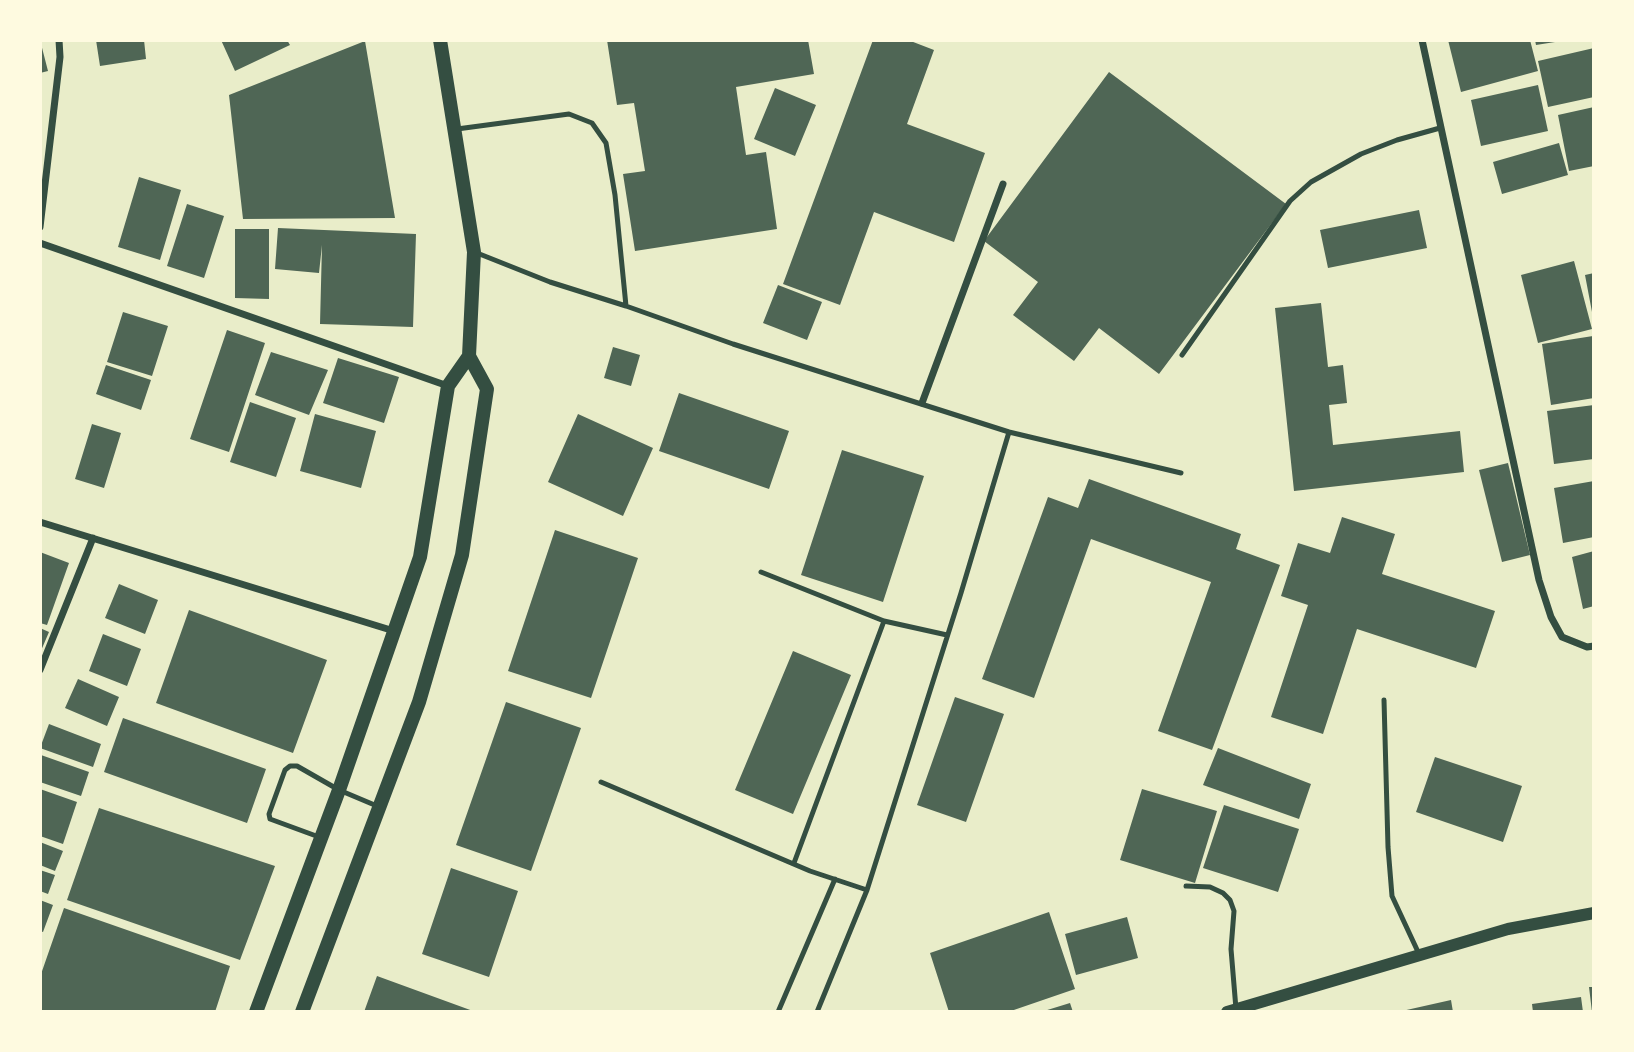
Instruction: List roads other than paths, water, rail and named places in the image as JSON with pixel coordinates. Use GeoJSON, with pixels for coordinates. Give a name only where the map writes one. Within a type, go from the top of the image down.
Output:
{"type":"FeatureCollection","features":[{"type":"Feature","properties":{"kind":"main road"},"geometry":{"type":"LineString","coordinates":[[302,1012],[419,702],[462,555],[487,390],[469,356],[474,252],[440,40]]}},
{"type":"Feature","properties":{"kind":"main road"},"geometry":{"type":"LineString","coordinates":[[256,1012],[339,790],[420,557],[448,386],[469,356]]}},
{"type":"Feature","properties":{"kind":"street"},"geometry":{"type":"LineString","coordinates":[[40,227],[60,57],[59,40]]}},
{"type":"Feature","properties":{"kind":"street"},"geometry":{"type":"LineString","coordinates":[[1422,40],[1539,580],[1551,617],[1562,637],[1590,646]]}},
{"type":"Feature","properties":{"kind":"street"},"geometry":{"type":"LineString","coordinates":[[922,403],[1003,184]]}},
{"type":"Feature","properties":{"kind":"street"},"geometry":{"type":"LineString","coordinates":[[40,243],[448,386]]}},
{"type":"Feature","properties":{"kind":"street"},"geometry":{"type":"LineString","coordinates":[[40,522],[395,631]]}},
{"type":"Feature","properties":{"kind":"street"},"geometry":{"type":"LineString","coordinates":[[40,670],[93,538]]}},
{"type":"Feature","properties":{"kind":"street"},"geometry":{"type":"LineString","coordinates":[[1231,1010],[1508,929],[1594,913]]}},
{"type":"Feature","properties":{"kind":"lane"},"geometry":{"type":"LineString","coordinates":[[454,129],[569,114],[592,123],[606,144],[615,195],[626,306]]}},
{"type":"Feature","properties":{"kind":"lane"},"geometry":{"type":"LineString","coordinates":[[1182,355],[1290,201],[1311,181],[1361,154],[1396,140],[1440,128]]}},
{"type":"Feature","properties":{"kind":"lane"},"geometry":{"type":"LineString","coordinates":[[474,252],[550,282],[733,344],[1009,432],[1181,472]]}},
{"type":"Feature","properties":{"kind":"lane"},"geometry":{"type":"LineString","coordinates":[[817,1012],[867,890],[1009,432]]}},
{"type":"Feature","properties":{"kind":"lane"},"geometry":{"type":"LineString","coordinates":[[761,572],[884,621],[947,635]]}},
{"type":"Feature","properties":{"kind":"lane"},"geometry":{"type":"LineString","coordinates":[[794,863],[884,621]]}},
{"type":"Feature","properties":{"kind":"lane"},"geometry":{"type":"LineString","coordinates":[[1384,700],[1392,896],[1419,954]]}},
{"type":"Feature","properties":{"kind":"lane"},"geometry":{"type":"LineString","coordinates":[[320,838],[270,819],[269,814],[285,770],[290,766],[296,766],[379,808]]}},
{"type":"Feature","properties":{"kind":"lane"},"geometry":{"type":"LineString","coordinates":[[601,782],[810,871],[867,890]]}},
{"type":"Feature","properties":{"kind":"lane"},"geometry":{"type":"LineString","coordinates":[[778,1012],[835,879]]}},
{"type":"Feature","properties":{"kind":"lane"},"geometry":{"type":"LineString","coordinates":[[1186,886],[1210,887],[1223,893],[1230,900],[1234,911],[1231,1010]]}}]}
